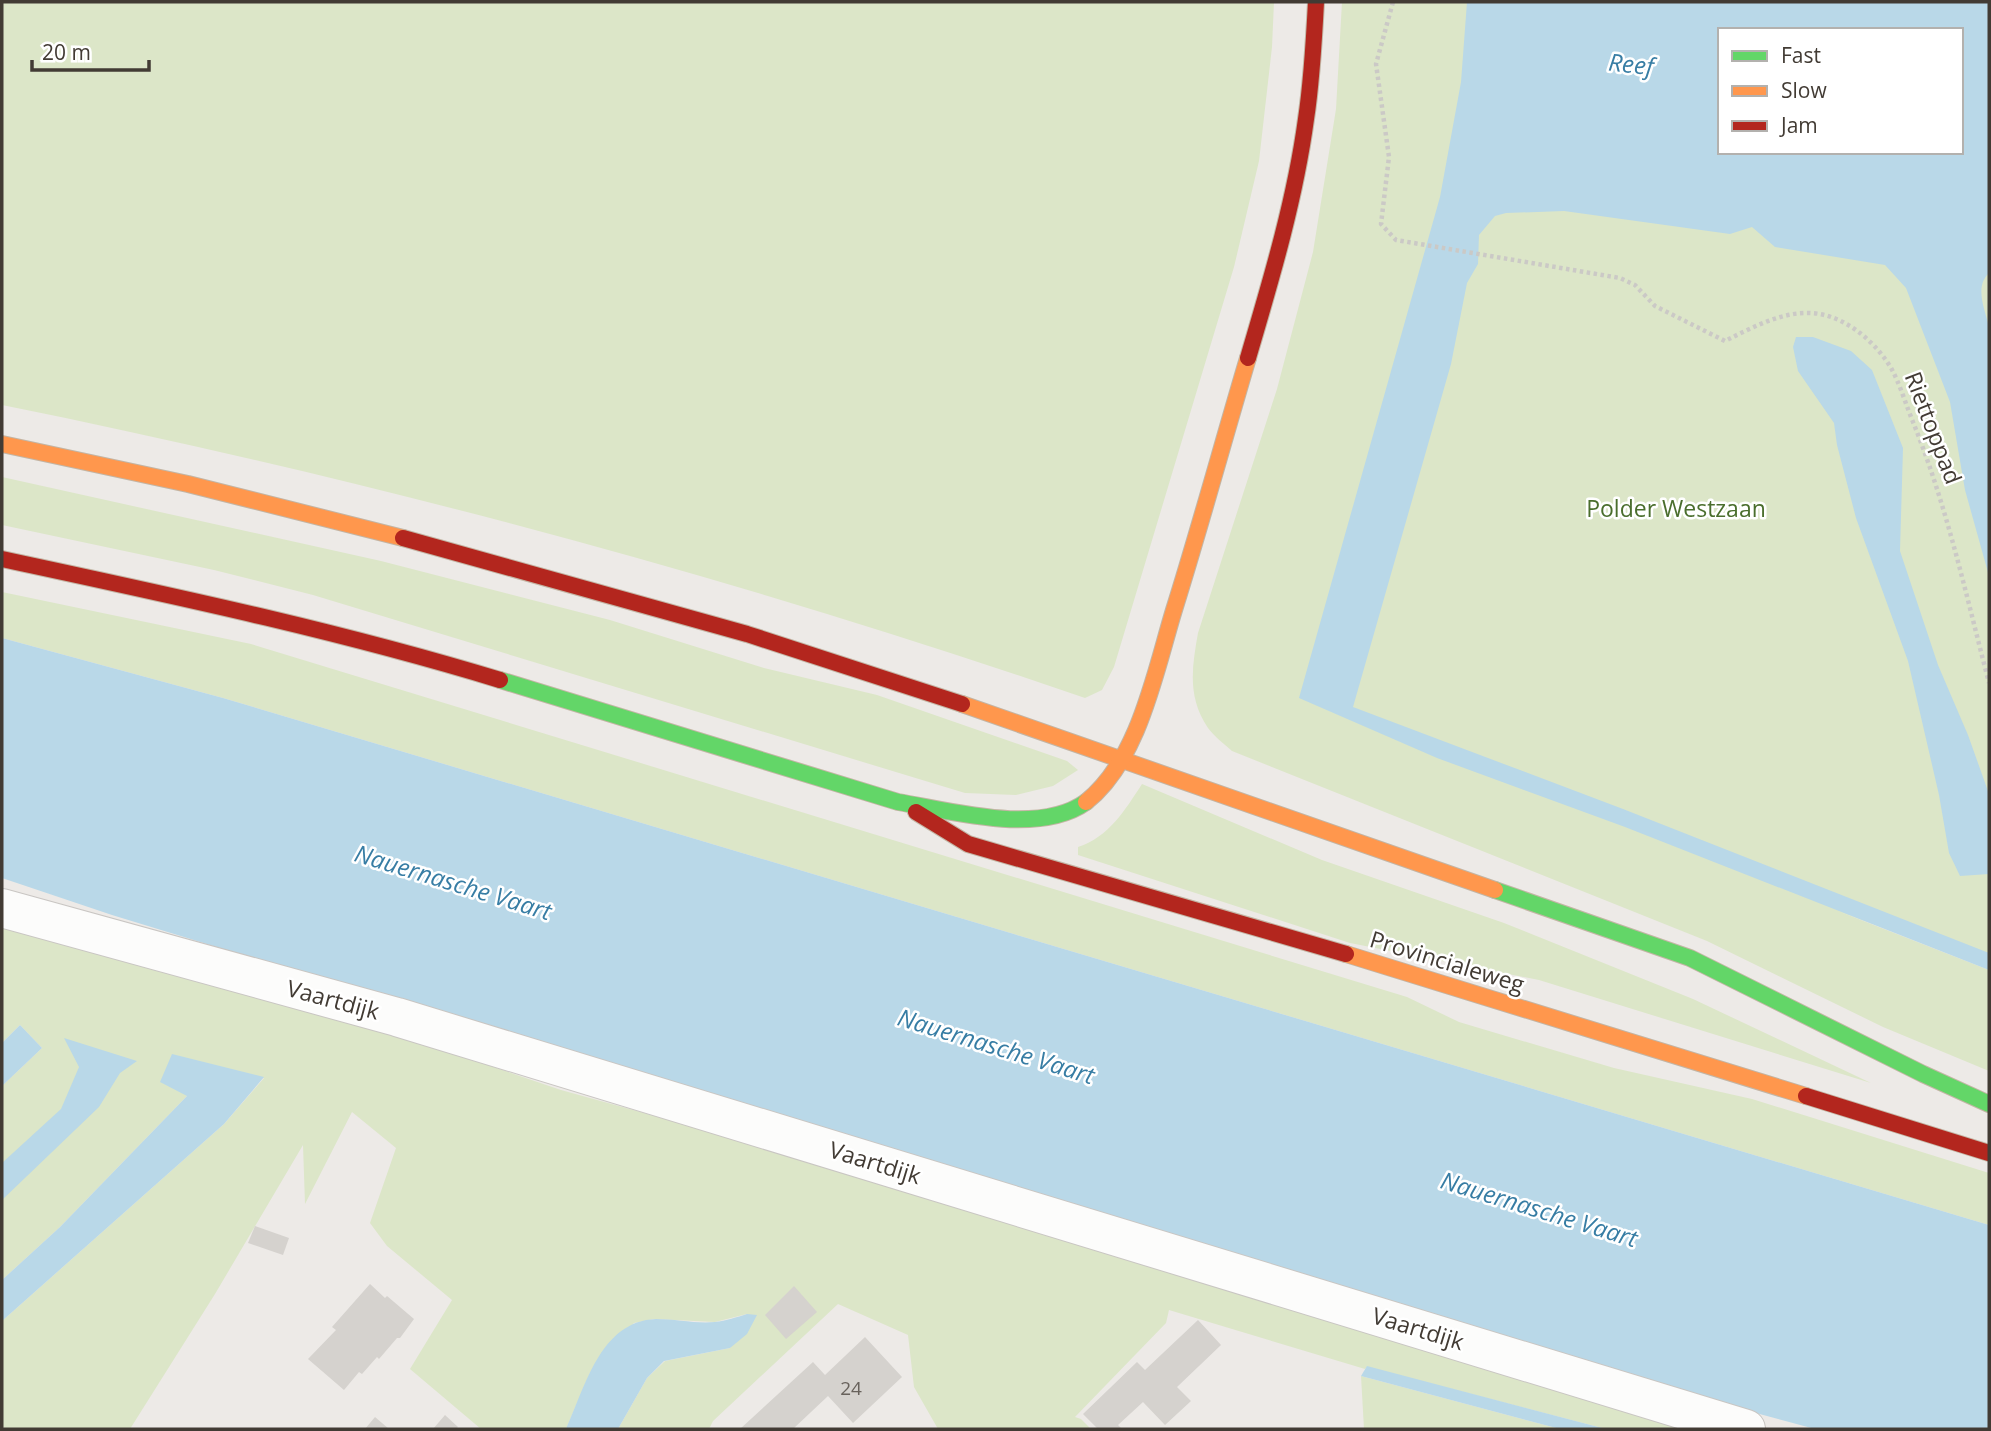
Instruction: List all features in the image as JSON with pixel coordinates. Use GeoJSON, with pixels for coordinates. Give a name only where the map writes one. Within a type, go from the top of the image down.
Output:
{"type":"FeatureCollection","features":[{"type":"Feature","properties":{"kind":"highway"},"geometry":{"type":"LineString","coordinates":[[2,559],[257,615],[428,658],[898,802],[978,815],[1039,820],[1074,810],[1100,789],[1121,761],[1148,700],[1281,240],[1316,48],[1316,2]]}},
{"type":"Feature","properties":{"kind":"highway"},"geometry":{"type":"LineString","coordinates":[[2,444],[188,484],[374,530],[720,626],[935,694],[1690,958],[1989,1104]]}},
{"type":"Feature","properties":{"kind":"highway","name":"Provincialeweg"},"geometry":{"type":"LineString","coordinates":[[898,802],[968,844],[1261,928],[1989,1153]]}},
{"type":"Feature","properties":{"kind":"street","name":"Vaartdijk"},"geometry":{"type":"LineString","coordinates":[[2,908],[397,1017],[1746,1429]]}},
{"type":"Feature","properties":{"kind":"path","name":"Riettoppad"},"geometry":{"type":"LineString","coordinates":[[1394,2],[1377,64],[1389,158],[1381,224],[1396,240],[1620,278],[1635,285],[1655,306],[1725,341],[1784,315],[1796,313],[1829,316],[1847,323],[1864,336],[1890,367],[1942,499],[1989,683]]}},
{"type":"Feature","properties":{"kind":"green space"},"geometry":{"type":"Polygon","coordinates":[[[2,2],[1274,2],[1272,47],[1259,161],[1234,267],[1114,667],[1102,690],[1085,698],[818,611],[683,571],[412,498],[2,405],[2,2]]]}},
{"type":"Feature","properties":{"kind":"green space","name":"Polder Westzaan"},"geometry":{"type":"Polygon","coordinates":[[[1342,2],[1989,2],[1989,967],[1838,911],[1989,970],[1989,1071],[1883,1027],[1707,941],[1232,751],[1208,728],[1194,693],[1193,670],[1198,633],[1277,389],[1313,252],[1336,109],[1342,2]]]}},
{"type":"Feature","properties":{"kind":"green space"},"geometry":{"type":"Polygon","coordinates":[[[2,477],[381,561],[610,620],[764,668],[877,695],[1067,761],[1078,770],[1053,786],[1016,795],[965,793],[313,595],[214,570],[2,525],[2,477]]]}},
{"type":"Feature","properties":{"kind":"green space"},"geometry":{"type":"Polygon","coordinates":[[[2,592],[251,644],[1407,997],[1459,1022],[1614,1068],[1752,1099],[1989,1173],[1989,1225],[223,698],[2,638],[2,592]]]}},
{"type":"Feature","properties":{"kind":"green space"},"geometry":{"type":"Polygon","coordinates":[[[1142,784],[1322,860],[1504,923],[1693,999],[1871,1083],[1539,980],[1350,943],[1078,855],[1078,847],[1107,830],[1142,784]]]}},
{"type":"Feature","properties":{"kind":"green space"},"geometry":{"type":"Polygon","coordinates":[[[2,922],[432,1046],[561,1090],[821,1162],[1692,1429],[1606,1429],[1367,1367],[1365,1369],[1169,1310],[1166,1323],[1075,1417],[1091,1429],[938,1429],[914,1387],[908,1335],[838,1304],[713,1421],[709,1429],[618,1429],[647,1378],[665,1361],[730,1348],[747,1314],[715,1322],[654,1319],[634,1323],[590,1373],[566,1429],[481,1429],[410,1369],[452,1300],[387,1246],[370,1223],[396,1148],[352,1112],[305,1204],[303,1145],[215,1294],[130,1429],[5,1429],[2,1425],[2,1321],[224,1124],[264,1078],[172,1055],[187,1096],[60,1227],[2,1280],[2,1086],[42,1048],[20,1025],[2,1043],[2,922]]]}},
{"type":"Feature","properties":{"kind":"green space"},"geometry":{"type":"Polygon","coordinates":[[[1361,1376],[1560,1429],[1364,1429],[1361,1376]]]}},
{"type":"Feature","properties":{"kind":"water","name":"Reef"},"geometry":{"type":"Polygon","coordinates":[[[1467,2],[1989,2],[1989,273],[1981,291],[1989,327],[1989,576],[1965,490],[1950,402],[1906,288],[1885,265],[1775,247],[1752,227],[1730,234],[1564,211],[1506,213],[1495,216],[1479,235],[1478,264],[1467,283],[1451,364],[1353,707],[1623,809],[1989,953],[1989,970],[1625,827],[1437,758],[1299,698],[1440,197],[1461,82],[1467,2]]]}},
{"type":"Feature","properties":{"kind":"water"},"geometry":{"type":"Polygon","coordinates":[[[1796,337],[1813,337],[1851,351],[1872,370],[1903,448],[1900,551],[1938,665],[1968,735],[1989,794],[1989,874],[1960,876],[1949,853],[1939,795],[1908,661],[1856,518],[1834,423],[1798,371],[1793,347],[1796,337]]]}},
{"type":"Feature","properties":{"kind":"water","name":"Nauernasche Vaart"},"geometry":{"type":"Polygon","coordinates":[[[2,638],[223,698],[1989,1225],[1989,1429],[1815,1429],[1633,1380],[112,915],[2,878],[2,638]]]}},
{"type":"Feature","properties":{"kind":"water"},"geometry":{"type":"Polygon","coordinates":[[[20,1025],[42,1048],[2,1086],[2,1043],[20,1025]]]}},
{"type":"Feature","properties":{"kind":"water"},"geometry":{"type":"Polygon","coordinates":[[[64,1038],[137,1061],[120,1073],[99,1107],[2,1200],[2,1163],[61,1109],[79,1067],[64,1038]]]}},
{"type":"Feature","properties":{"kind":"water"},"geometry":{"type":"Polygon","coordinates":[[[172,1054],[264,1077],[224,1124],[2,1321],[2,1280],[60,1227],[187,1096],[160,1082],[172,1054]]]}},
{"type":"Feature","properties":{"kind":"water"},"geometry":{"type":"Polygon","coordinates":[[[747,1314],[757,1315],[747,1334],[730,1348],[664,1361],[647,1378],[618,1429],[566,1429],[597,1359],[621,1331],[637,1323],[656,1319],[708,1322],[747,1314]]]}},
{"type":"Feature","properties":{"kind":"water"},"geometry":{"type":"Polygon","coordinates":[[[1367,1366],[1606,1429],[1560,1429],[1361,1376],[1367,1366]]]}},
{"type":"Feature","properties":{"kind":"building"},"geometry":{"type":"Polygon","coordinates":[[[255,1226],[289,1238],[283,1255],[248,1243],[255,1226]]]}},
{"type":"Feature","properties":{"kind":"building"},"geometry":{"type":"Polygon","coordinates":[[[370,1284],[414,1319],[400,1338],[362,1374],[359,1372],[344,1390],[308,1359],[336,1330],[332,1327],[370,1284]]]}},
{"type":"Feature","properties":{"kind":"building"},"geometry":{"type":"Polygon","coordinates":[[[794,1286],[817,1312],[786,1339],[765,1315],[794,1286]]]}},
{"type":"Feature","properties":{"kind":"building"},"geometry":{"type":"Polygon","coordinates":[[[1198,1320],[1221,1345],[1177,1387],[1191,1401],[1165,1425],[1143,1402],[1118,1425],[1122,1429],[1098,1429],[1083,1414],[1137,1362],[1145,1370],[1198,1320]]]}},
{"type":"Feature","properties":{"kind":"building"},"geometry":{"type":"Polygon","coordinates":[[[865,1337],[902,1377],[853,1423],[828,1396],[793,1429],[740,1429],[813,1362],[825,1375],[865,1337]]]}},
{"type":"Feature","properties":{"kind":"building"},"geometry":{"type":"Polygon","coordinates":[[[445,1415],[458,1427],[433,1429],[445,1415]]]}},
{"type":"Feature","properties":{"kind":"building"},"geometry":{"type":"Polygon","coordinates":[[[375,1417],[389,1429],[365,1429],[375,1417]]]}},
{"type":"Feature","properties":{"kind":"traffic: fast"},"geometry":{"type":"LineString","coordinates":[[500,680],[898,802],[968,815],[1020,819],[1044,818],[1067,812],[1086,802]]}},
{"type":"Feature","properties":{"kind":"traffic: fast"},"geometry":{"type":"LineString","coordinates":[[1495,890],[1690,958],[1989,1104]]}},
{"type":"Feature","properties":{"kind":"traffic: slow"},"geometry":{"type":"LineString","coordinates":[[1086,802],[1104,784],[1119,763],[1143,713],[1248,358]]}},
{"type":"Feature","properties":{"kind":"traffic: slow"},"geometry":{"type":"LineString","coordinates":[[2,444],[188,484],[403,538]]}},
{"type":"Feature","properties":{"kind":"traffic: slow"},"geometry":{"type":"LineString","coordinates":[[962,704],[1495,890]]}},
{"type":"Feature","properties":{"kind":"traffic: slow"},"geometry":{"type":"LineString","coordinates":[[1346,954],[1806,1096]]}},
{"type":"Feature","properties":{"kind":"traffic: jam"},"geometry":{"type":"LineString","coordinates":[[1248,358],[1296,180],[1310,90],[1316,2]]}},
{"type":"Feature","properties":{"kind":"traffic: jam"},"geometry":{"type":"LineString","coordinates":[[403,538],[747,634],[962,704]]}},
{"type":"Feature","properties":{"kind":"traffic: jam"},"geometry":{"type":"LineString","coordinates":[[2,559],[314,629],[500,680]]}},
{"type":"Feature","properties":{"kind":"traffic: jam"},"geometry":{"type":"LineString","coordinates":[[916,812],[968,844],[1346,954]]}},
{"type":"Feature","properties":{"kind":"traffic: jam"},"geometry":{"type":"LineString","coordinates":[[1806,1096],[1989,1153]]}}]}
